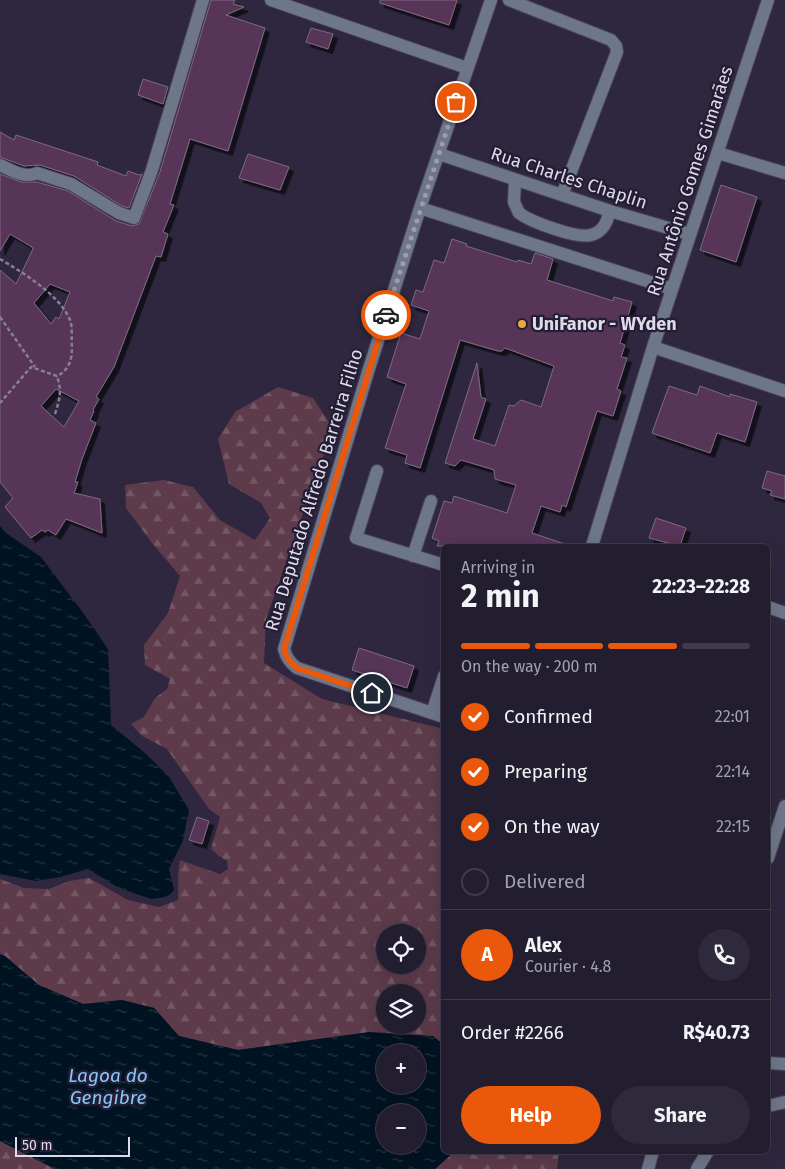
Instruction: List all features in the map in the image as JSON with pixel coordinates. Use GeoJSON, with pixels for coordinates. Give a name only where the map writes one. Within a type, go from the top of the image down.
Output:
{"type":"FeatureCollection","features":[{"type":"Feature","properties":{"kind":"street"},"geometry":{"type":"LineString","coordinates":[[0,165],[30,176],[37,173],[71,184],[114,210],[134,218],[154,161],[202,0]]}},
{"type":"Feature","properties":{"kind":"street"},"geometry":{"type":"LineString","coordinates":[[271,0],[467,68]]}},
{"type":"Feature","properties":{"kind":"street","name":"Rua Deputado Alfredo Barreira Filho"},"geometry":{"type":"LineString","coordinates":[[438,715],[297,668],[291,664],[285,655],[284,649],[420,208],[491,0]]}},
{"type":"Feature","properties":{"kind":"street"},"geometry":{"type":"LineString","coordinates":[[509,0],[611,40],[616,46],[617,52],[562,195]]}},
{"type":"Feature","properties":{"kind":"street","name":"Rua Antônio Gomes Gimarães"},"geometry":{"type":"LineString","coordinates":[[593,544],[653,347],[768,0]]}},
{"type":"Feature","properties":{"kind":"street"},"geometry":{"type":"LineString","coordinates":[[718,153],[785,173]]}},
{"type":"Feature","properties":{"kind":"street","name":"Rua Charles Chaplin"},"geometry":{"type":"LineString","coordinates":[[438,154],[610,211],[690,234]]}},
{"type":"Feature","properties":{"kind":"street"},"geometry":{"type":"LineString","coordinates":[[515,180],[514,202],[519,213],[551,227],[575,234],[592,235],[604,228],[610,211]]}},
{"type":"Feature","properties":{"kind":"street"},"geometry":{"type":"LineString","coordinates":[[420,208],[672,289]]}},
{"type":"Feature","properties":{"kind":"street"},"geometry":{"type":"LineString","coordinates":[[653,347],[785,391]]}},
{"type":"Feature","properties":{"kind":"street"},"geometry":{"type":"LineString","coordinates":[[377,471],[356,538],[441,564]]}},
{"type":"Feature","properties":{"kind":"street"},"geometry":{"type":"LineString","coordinates":[[413,556],[431,501]]}},
{"type":"Feature","properties":{"kind":"street"},"geometry":{"type":"LineString","coordinates":[[770,608],[785,613]]}},
{"type":"Feature","properties":{"kind":"street"},"geometry":{"type":"LineString","coordinates":[[438,715],[441,696]]}},
{"type":"Feature","properties":{"kind":"street"},"geometry":{"type":"LineString","coordinates":[[770,852],[785,806]]}},
{"type":"Feature","properties":{"kind":"street"},"geometry":{"type":"LineString","coordinates":[[770,1062],[785,1064]]}},
{"type":"Feature","properties":{"kind":"street"},"geometry":{"type":"LineString","coordinates":[[770,1106],[785,1102]]}},
{"type":"Feature","properties":{"kind":"street"},"geometry":{"type":"LineString","coordinates":[[648,1169],[652,1154]]}},
{"type":"Feature","properties":{"kind":"street"},"geometry":{"type":"LineString","coordinates":[[697,1169],[706,1154]]}},
{"type":"Feature","properties":{"kind":"path"},"geometry":{"type":"LineString","coordinates":[[0,259],[53,297],[64,309],[71,322],[72,357],[69,366],[63,373],[57,376],[32,367],[0,403]]}},
{"type":"Feature","properties":{"kind":"path"},"geometry":{"type":"LineString","coordinates":[[0,317],[36,368]]}},
{"type":"Feature","properties":{"kind":"path"},"geometry":{"type":"LineString","coordinates":[[55,414],[60,400],[61,389],[57,376]]}},
{"type":"Feature","properties":{"kind":"green space"},"geometry":{"type":"Polygon","coordinates":[[[278,387],[313,398],[333,428],[266,619],[264,663],[322,699],[441,728],[441,1043],[433,1036],[297,1042],[238,1050],[179,1036],[154,1008],[122,1000],[83,1004],[39,985],[5,956],[0,954],[0,879],[24,888],[49,889],[69,881],[89,878],[128,900],[159,907],[178,900],[180,860],[220,874],[228,869],[227,861],[211,849],[220,817],[209,809],[167,749],[142,736],[131,724],[144,717],[155,698],[167,689],[170,679],[145,665],[144,645],[168,613],[180,576],[126,508],[125,485],[164,480],[193,487],[220,520],[255,540],[270,518],[261,503],[229,484],[218,439],[235,412],[278,387]]]}},
{"type":"Feature","properties":{"kind":"green space"},"geometry":{"type":"Polygon","coordinates":[[[0,1141],[51,1167],[55,1169],[0,1169],[0,1141]]]}},
{"type":"Feature","properties":{"kind":"green space"},"geometry":{"type":"Polygon","coordinates":[[[452,1154],[559,1154],[557,1169],[435,1169],[452,1154]]]}},
{"type":"Feature","properties":{"kind":"water"},"geometry":{"type":"Polygon","coordinates":[[[0,526],[6,533],[41,557],[108,649],[111,725],[145,753],[169,777],[189,810],[183,840],[169,869],[174,890],[167,897],[151,899],[119,888],[88,869],[36,881],[0,874],[0,526]]]}},
{"type":"Feature","properties":{"kind":"water","name":"Lagoa do Gengibre"},"geometry":{"type":"Polygon","coordinates":[[[0,954],[5,956],[39,985],[83,1004],[122,1000],[154,1008],[179,1036],[238,1050],[369,1032],[376,1032],[376,1034],[433,1036],[441,1043],[441,1154],[452,1154],[435,1169],[55,1169],[0,1141],[0,954]]]}},
{"type":"Feature","properties":{"kind":"building"},"geometry":{"type":"Polygon","coordinates":[[[211,0],[235,0],[233,4],[244,7],[226,15],[265,28],[228,151],[190,139],[170,204],[174,205],[163,232],[168,234],[161,257],[156,256],[114,367],[96,397],[99,399],[90,420],[96,423],[82,459],[75,482],[78,482],[74,493],[100,499],[102,533],[66,519],[56,535],[48,530],[45,532],[42,530],[31,538],[5,507],[13,498],[0,482],[0,270],[16,284],[33,249],[10,234],[0,251],[0,174],[21,182],[37,182],[68,191],[116,221],[132,226],[139,224],[160,172],[211,0]],[[50,284],[34,303],[51,324],[56,317],[59,319],[70,292],[50,284]],[[56,389],[41,406],[64,427],[79,401],[56,389]]]}},
{"type":"Feature","properties":{"kind":"building"},"geometry":{"type":"Polygon","coordinates":[[[380,0],[457,0],[449,25],[380,3],[380,0]]]}},
{"type":"Feature","properties":{"kind":"building"},"geometry":{"type":"Polygon","coordinates":[[[311,28],[333,34],[328,49],[306,42],[311,28]]]}},
{"type":"Feature","properties":{"kind":"building"},"geometry":{"type":"Polygon","coordinates":[[[143,79],[168,87],[163,104],[138,95],[143,79]]]}},
{"type":"Feature","properties":{"kind":"building"},"geometry":{"type":"Polygon","coordinates":[[[0,132],[14,140],[16,135],[98,162],[97,165],[126,176],[128,171],[139,175],[142,174],[129,208],[122,206],[74,176],[40,165],[24,166],[0,157],[0,132]]]}},
{"type":"Feature","properties":{"kind":"building"},"geometry":{"type":"Polygon","coordinates":[[[248,154],[289,167],[280,190],[239,178],[248,154]]]}},
{"type":"Feature","properties":{"kind":"building"},"geometry":{"type":"Polygon","coordinates":[[[721,185],[757,197],[736,262],[700,250],[721,185]]]}},
{"type":"Feature","properties":{"kind":"building"},"geometry":{"type":"Polygon","coordinates":[[[452,239],[467,244],[466,246],[517,262],[518,260],[531,264],[535,253],[553,259],[547,280],[613,301],[614,297],[632,302],[620,343],[625,345],[621,357],[627,358],[617,389],[621,391],[613,416],[597,411],[566,507],[562,505],[560,512],[541,506],[532,533],[565,544],[441,544],[441,546],[437,546],[439,541],[432,538],[444,501],[452,503],[454,496],[507,513],[516,485],[495,479],[494,470],[488,468],[461,460],[455,466],[445,463],[477,363],[481,397],[486,399],[473,439],[495,446],[509,405],[514,406],[521,400],[541,407],[554,366],[505,348],[502,351],[498,351],[460,340],[420,468],[405,463],[407,455],[385,448],[406,384],[387,377],[401,333],[420,339],[429,311],[411,305],[416,290],[423,292],[434,260],[444,263],[452,239]]]}},
{"type":"Feature","properties":{"kind":"building"},"geometry":{"type":"Polygon","coordinates":[[[669,386],[697,395],[700,386],[730,397],[730,394],[757,402],[745,442],[717,433],[710,453],[652,433],[669,386]]]}},
{"type":"Feature","properties":{"kind":"building"},"geometry":{"type":"Polygon","coordinates":[[[767,471],[785,476],[785,499],[770,495],[772,491],[762,488],[767,471]]]}},
{"type":"Feature","properties":{"kind":"building"},"geometry":{"type":"Polygon","coordinates":[[[656,518],[686,528],[681,544],[672,544],[649,538],[656,518]]]}},
{"type":"Feature","properties":{"kind":"building"},"geometry":{"type":"Polygon","coordinates":[[[359,648],[414,666],[407,688],[352,670],[359,648]]]}},
{"type":"Feature","properties":{"kind":"building"},"geometry":{"type":"Polygon","coordinates":[[[197,817],[209,821],[202,844],[189,840],[197,817]]]}},
{"type":"Feature","properties":{"kind":"way so far"},"geometry":{"type":"LineString","coordinates":[[386,315],[456,102]]}},
{"type":"Feature","properties":{"kind":"place","name":"UniFanor - WYden"},"geometry":{"type":"Point","coordinates":[522,324]}},
{"type":"Feature","properties":{"kind":"route"},"geometry":{"type":"LineString","coordinates":[[372,693],[297,668],[291,664],[285,655],[284,649],[386,315]]}}]}
